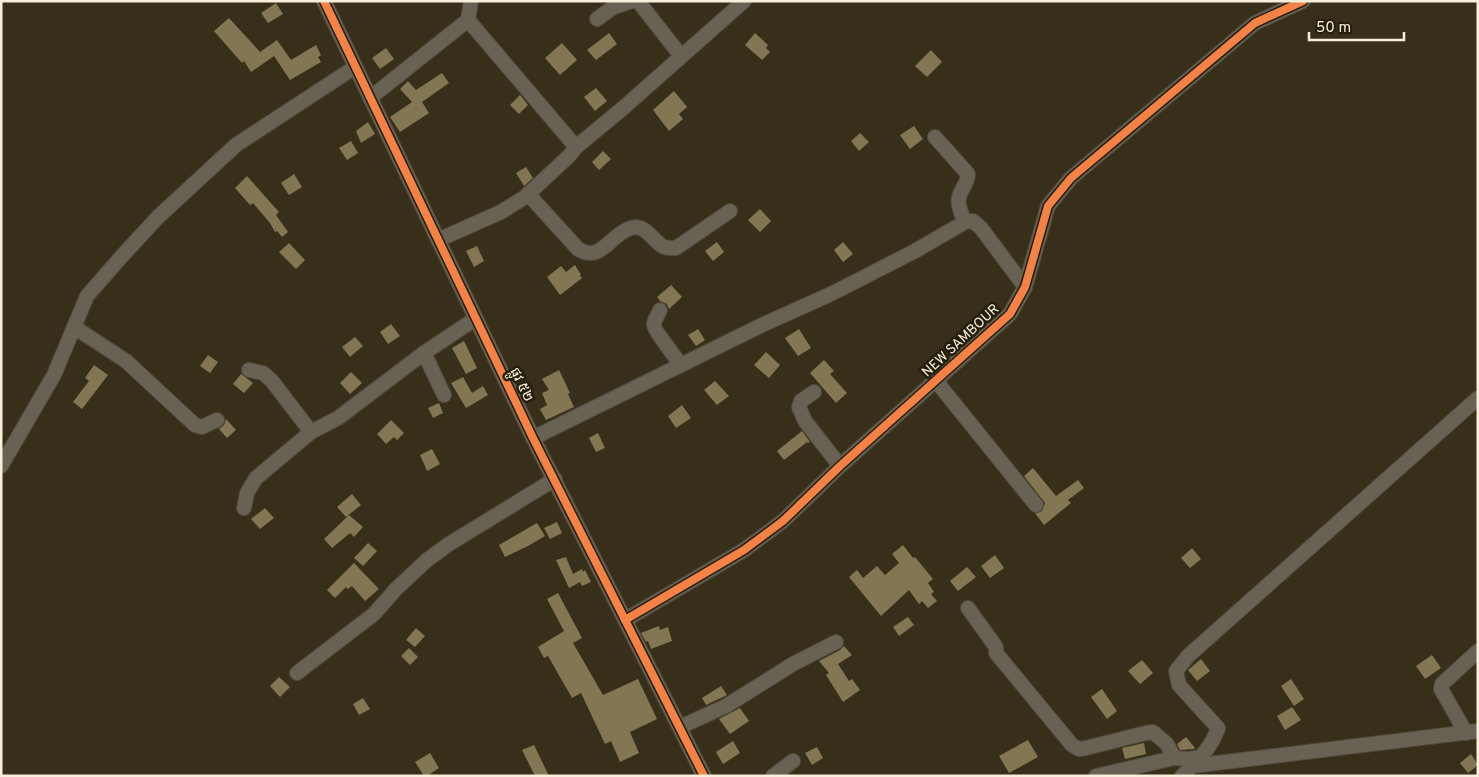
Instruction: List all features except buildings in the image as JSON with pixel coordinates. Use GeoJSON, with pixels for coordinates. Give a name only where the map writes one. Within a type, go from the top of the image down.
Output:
{"type":"FeatureCollection","features":[{"type":"Feature","properties":{"kind":"street","name":"ផ្លូវ ៥២"},"geometry":{"type":"LineString","coordinates":[[324,1],[533,438],[704,776]]}},
{"type":"Feature","properties":{"kind":"street"},"geometry":{"type":"LineString","coordinates":[[370,98],[468,20],[472,1]]}},
{"type":"Feature","properties":{"kind":"street"},"geometry":{"type":"LineString","coordinates":[[596,19],[612,8],[632,1]]}},
{"type":"Feature","properties":{"kind":"street"},"geometry":{"type":"LineString","coordinates":[[638,1],[681,56]]}},
{"type":"Feature","properties":{"kind":"street"},"geometry":{"type":"LineString","coordinates":[[438,240],[501,212],[528,194],[570,155],[576,147],[744,1]]}},
{"type":"Feature","properties":{"kind":"street"},"geometry":{"type":"LineString","coordinates":[[1255,23],[1280,1]]}},
{"type":"Feature","properties":{"kind":"street","name":"NEW SAMBOUR"},"geometry":{"type":"LineString","coordinates":[[625,620],[744,550],[783,521],[840,466],[936,382],[1010,314],[1026,287],[1048,206],[1071,178],[1255,23],[1303,1]]}},
{"type":"Feature","properties":{"kind":"street"},"geometry":{"type":"LineString","coordinates":[[468,20],[576,147]]}},
{"type":"Feature","properties":{"kind":"street"},"geometry":{"type":"LineString","coordinates":[[1,466],[54,375],[87,296],[158,217],[236,146],[355,67]]}},
{"type":"Feature","properties":{"kind":"street"},"geometry":{"type":"LineString","coordinates":[[935,137],[968,174],[968,179],[959,196],[958,203],[964,222]]}},
{"type":"Feature","properties":{"kind":"street"},"geometry":{"type":"LineString","coordinates":[[528,194],[578,249],[588,254],[596,253],[629,228],[638,227],[646,230],[658,243],[667,248],[676,248],[730,211]]}},
{"type":"Feature","properties":{"kind":"street"},"geometry":{"type":"LineString","coordinates":[[533,438],[762,325],[833,293],[915,251],[964,222],[973,222],[981,228],[1026,287]]}},
{"type":"Feature","properties":{"kind":"street"},"geometry":{"type":"LineString","coordinates":[[660,310],[654,322],[655,329],[666,342],[680,365]]}},
{"type":"Feature","properties":{"kind":"street"},"geometry":{"type":"LineString","coordinates":[[244,508],[247,493],[256,478],[311,432],[338,418],[424,353],[475,319]]}},
{"type":"Feature","properties":{"kind":"street"},"geometry":{"type":"LineString","coordinates":[[74,327],[126,360],[195,425],[202,427],[217,420]]}},
{"type":"Feature","properties":{"kind":"street"},"geometry":{"type":"LineString","coordinates":[[424,353],[444,395]]}},
{"type":"Feature","properties":{"kind":"street"},"geometry":{"type":"LineString","coordinates":[[249,370],[263,373],[272,381],[311,432]]}},
{"type":"Feature","properties":{"kind":"street"},"geometry":{"type":"LineString","coordinates":[[936,382],[1036,505]]}},
{"type":"Feature","properties":{"kind":"street"},"geometry":{"type":"LineString","coordinates":[[814,392],[801,401],[799,407],[809,427],[840,466]]}},
{"type":"Feature","properties":{"kind":"street"},"geometry":{"type":"LineString","coordinates":[[1192,766],[1215,737],[1218,728],[1178,685],[1176,671],[1188,656],[1478,398]]}},
{"type":"Feature","properties":{"kind":"street"},"geometry":{"type":"LineString","coordinates":[[297,673],[374,614],[426,560],[555,479]]}},
{"type":"Feature","properties":{"kind":"street"},"geometry":{"type":"LineString","coordinates":[[968,608],[996,647],[996,653],[1072,745],[1079,749],[1086,748],[1153,732],[1167,744],[1174,758]]}},
{"type":"Feature","properties":{"kind":"street"},"geometry":{"type":"LineString","coordinates":[[680,728],[726,706],[793,664],[836,642]]}},
{"type":"Feature","properties":{"kind":"street"},"geometry":{"type":"LineString","coordinates":[[1192,766],[1472,732],[1441,689],[1442,684],[1478,651]]}},
{"type":"Feature","properties":{"kind":"street"},"geometry":{"type":"LineString","coordinates":[[1096,776],[1174,758],[1189,759],[1192,766]]}},
{"type":"Feature","properties":{"kind":"street"},"geometry":{"type":"LineString","coordinates":[[773,776],[793,761]]}},
{"type":"Feature","properties":{"kind":"cycle path"},"geometry":{"type":"LineString","coordinates":[[324,1],[533,438],[704,776]]}},
{"type":"Feature","properties":{"kind":"cycle path"},"geometry":{"type":"LineString","coordinates":[[625,620],[744,550],[783,521],[840,466],[1010,314],[1025,287],[1048,206],[1071,178],[1255,23],[1303,1]]}}]}
